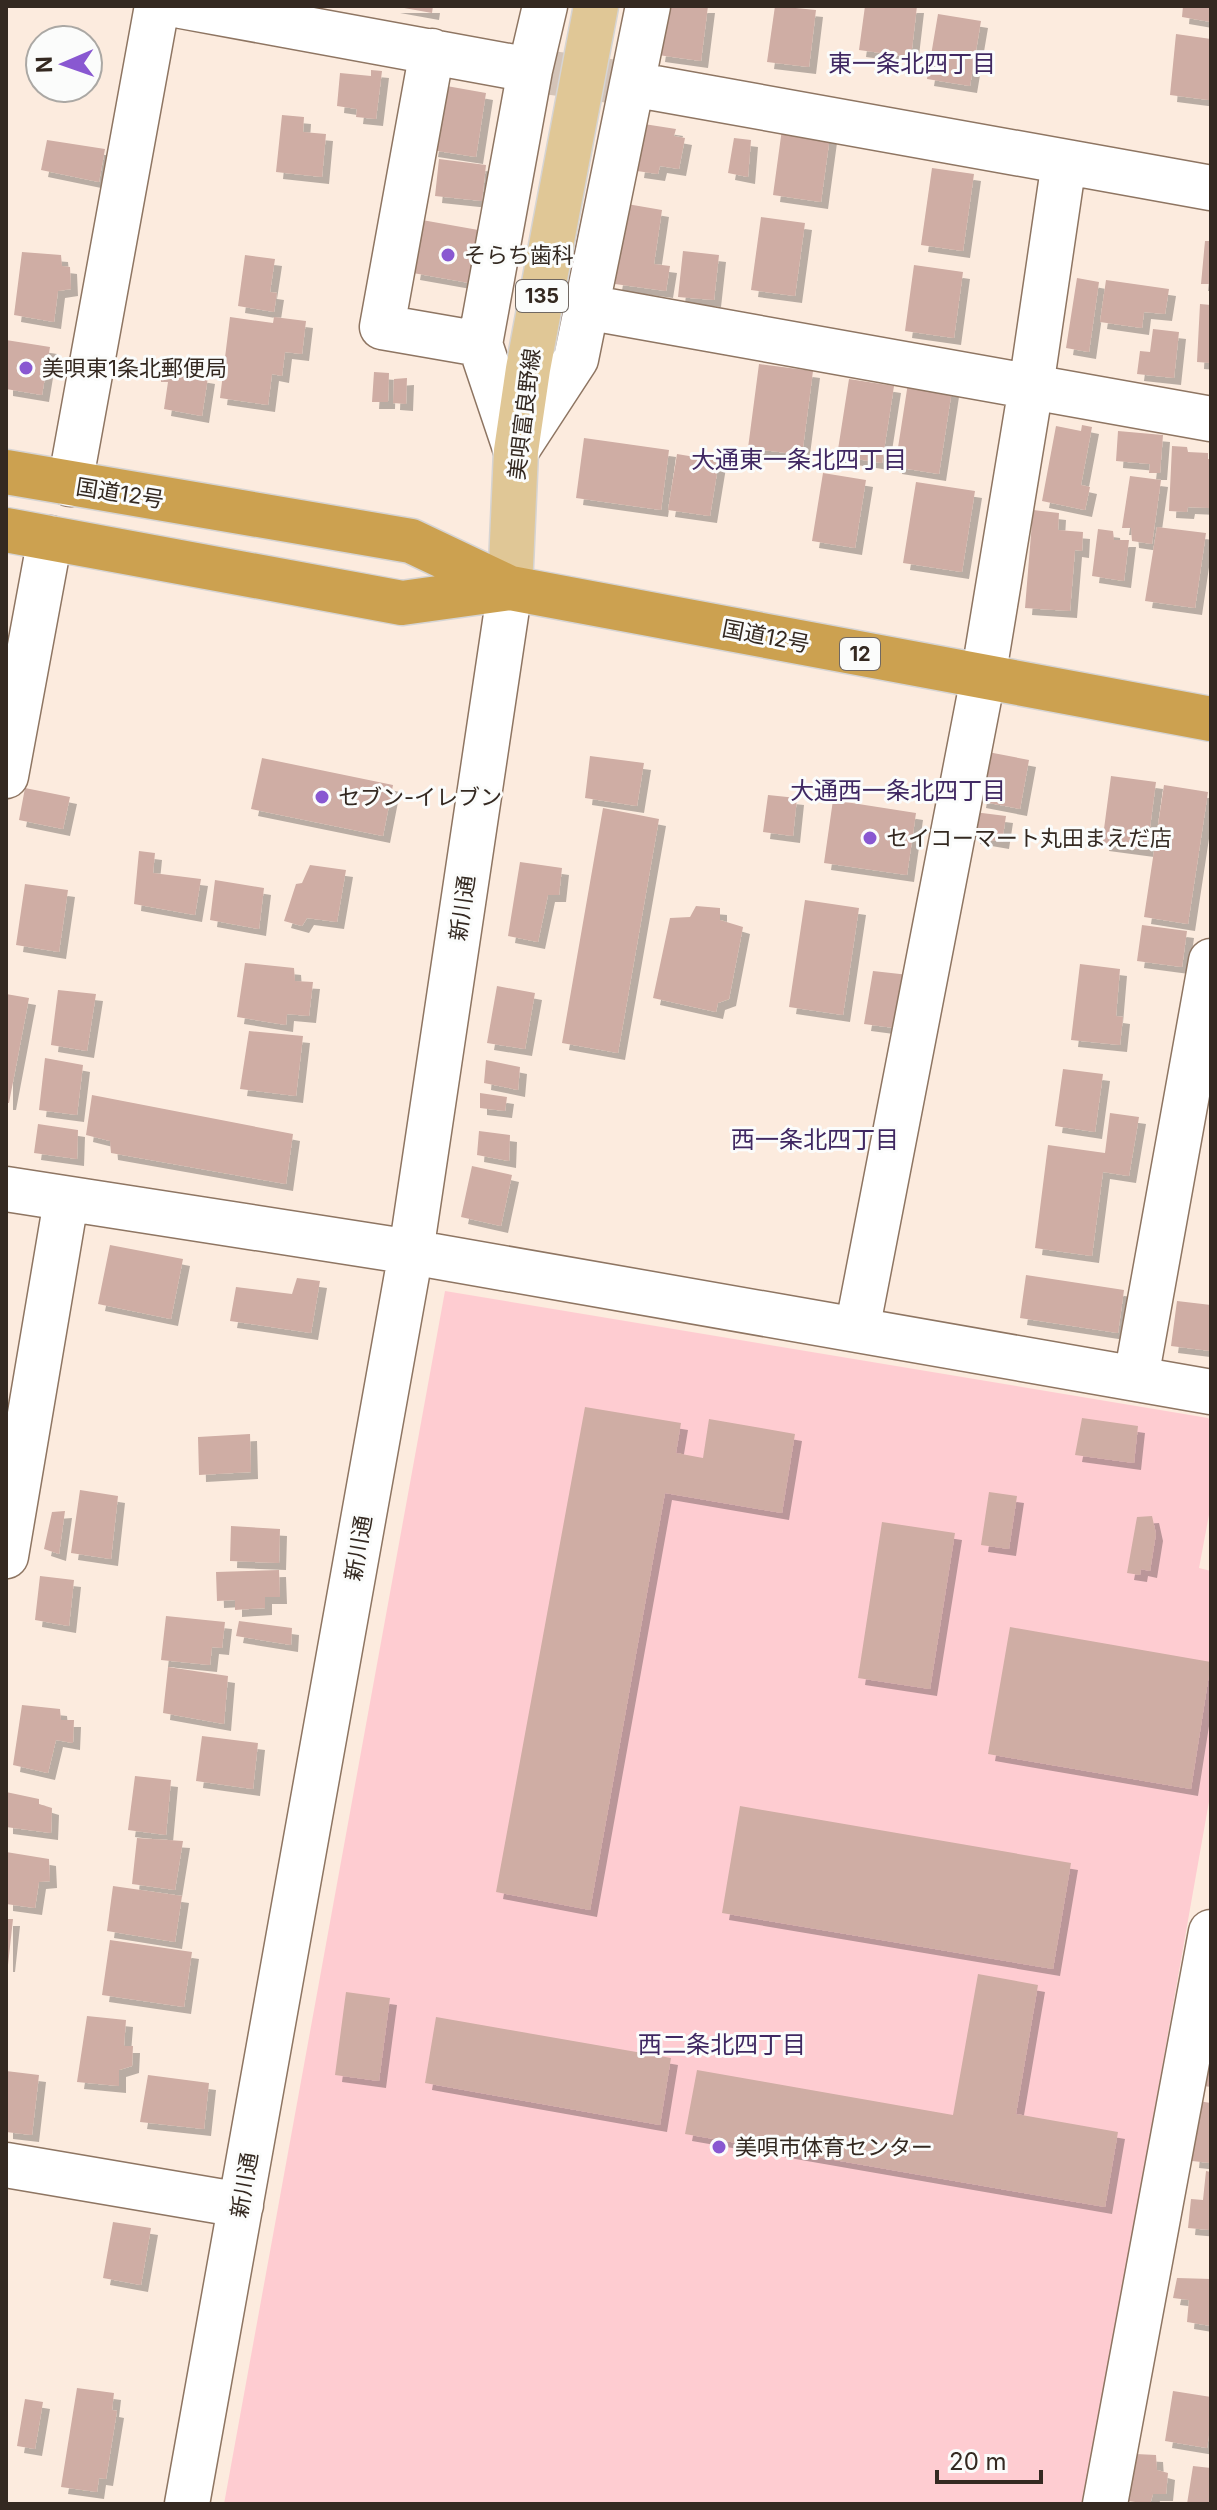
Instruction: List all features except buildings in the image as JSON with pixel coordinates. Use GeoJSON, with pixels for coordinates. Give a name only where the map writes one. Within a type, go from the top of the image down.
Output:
{"type":"FeatureCollection","features":[{"type":"Feature","properties":{"kind":"highway","name":"国道12号"},"geometry":{"type":"LineString","coordinates":[[6,472],[411,541],[510,588],[1211,719]]}},
{"type":"Feature","properties":{"kind":"highway","name":"国道12号"},"geometry":{"type":"LineString","coordinates":[[6,530],[402,603],[510,588]]}},
{"type":"Feature","properties":{"kind":"main road","name":"美唄富良野線"},"geometry":{"type":"LineString","coordinates":[[510,588],[516,451],[528,369],[596,6]]}},
{"type":"Feature","properties":{"kind":"street"},"geometry":{"type":"LineString","coordinates":[[70,484],[157,6]]}},
{"type":"Feature","properties":{"kind":"street"},"geometry":{"type":"LineString","coordinates":[[181,6],[530,70]]}},
{"type":"Feature","properties":{"kind":"street"},"geometry":{"type":"LineString","coordinates":[[516,451],[480,344],[530,70],[545,6]]}},
{"type":"Feature","properties":{"kind":"street"},"geometry":{"type":"LineString","coordinates":[[516,451],[576,359],[648,6]]}},
{"type":"Feature","properties":{"kind":"street"},"geometry":{"type":"LineString","coordinates":[[432,51],[382,327],[480,344]]}},
{"type":"Feature","properties":{"kind":"street"},"geometry":{"type":"LineString","coordinates":[[632,84],[1211,188]]}},
{"type":"Feature","properties":{"kind":"street"},"geometry":{"type":"LineString","coordinates":[[857,1330],[983,678],[1064,162]]}},
{"type":"Feature","properties":{"kind":"street"},"geometry":{"type":"LineString","coordinates":[[586,307],[1211,419]]}},
{"type":"Feature","properties":{"kind":"street"},"geometry":{"type":"LineString","coordinates":[[6,776],[50,538]]}},
{"type":"Feature","properties":{"kind":"street","name":"新川通"},"geometry":{"type":"LineString","coordinates":[[187,2504],[411,1252],[510,588]]}},
{"type":"Feature","properties":{"kind":"street"},"geometry":{"type":"LineString","coordinates":[[1136,1378],[1211,961]]}},
{"type":"Feature","properties":{"kind":"street"},"geometry":{"type":"LineString","coordinates":[[6,1189],[66,1201],[411,1252],[1211,1392]]}},
{"type":"Feature","properties":{"kind":"street"},"geometry":{"type":"LineString","coordinates":[[6,1556],[66,1201]]}},
{"type":"Feature","properties":{"kind":"street"},"geometry":{"type":"LineString","coordinates":[[1105,2504],[1204,2012],[1211,1932]]}},
{"type":"Feature","properties":{"kind":"street"},"geometry":{"type":"LineString","coordinates":[[6,2165],[241,2205]]}},
{"type":"Feature","properties":{"kind":"shaded area","name":"美唄市体育センター"},"geometry":{"type":"Polygon","coordinates":[[[445,1291],[1208,1418],[1211,1421],[1211,1504],[1199,1568],[1211,1571],[1211,1790],[1085,2504],[224,2504],[445,1291]]]}},
{"type":"Feature","properties":{"kind":"tunnel"},"geometry":{"type":"LineString","coordinates":[[530,70],[632,84]]}},
{"type":"Feature","properties":{"kind":"place","name":"そらち歯科"},"geometry":{"type":"Point","coordinates":[448,255]}},
{"type":"Feature","properties":{"kind":"place","name":"美唄東1条北郵便局"},"geometry":{"type":"Point","coordinates":[26,368]}},
{"type":"Feature","properties":{"kind":"place","name":"セブン-イレブン"},"geometry":{"type":"Point","coordinates":[322,797]}},
{"type":"Feature","properties":{"kind":"place","name":"セイコーマート丸田まえだ店"},"geometry":{"type":"Point","coordinates":[870,838]}},
{"type":"Feature","properties":{"kind":"place","name":"美唄市体育センター"},"geometry":{"type":"Point","coordinates":[719,2147]}},
{"type":"Feature","properties":{"kind":"district","name":"東一条北四丁目"},"geometry":{"type":"Point","coordinates":[912,64]}},
{"type":"Feature","properties":{"kind":"district","name":"大通東一条北四丁目"},"geometry":{"type":"Point","coordinates":[799,460]}},
{"type":"Feature","properties":{"kind":"district","name":"大通西一条北四丁目"},"geometry":{"type":"Point","coordinates":[898,791]}},
{"type":"Feature","properties":{"kind":"district","name":"西一条北四丁目"},"geometry":{"type":"Point","coordinates":[815,1140]}},
{"type":"Feature","properties":{"kind":"district","name":"西二条北四丁目"},"geometry":{"type":"Point","coordinates":[722,2045]}}]}
